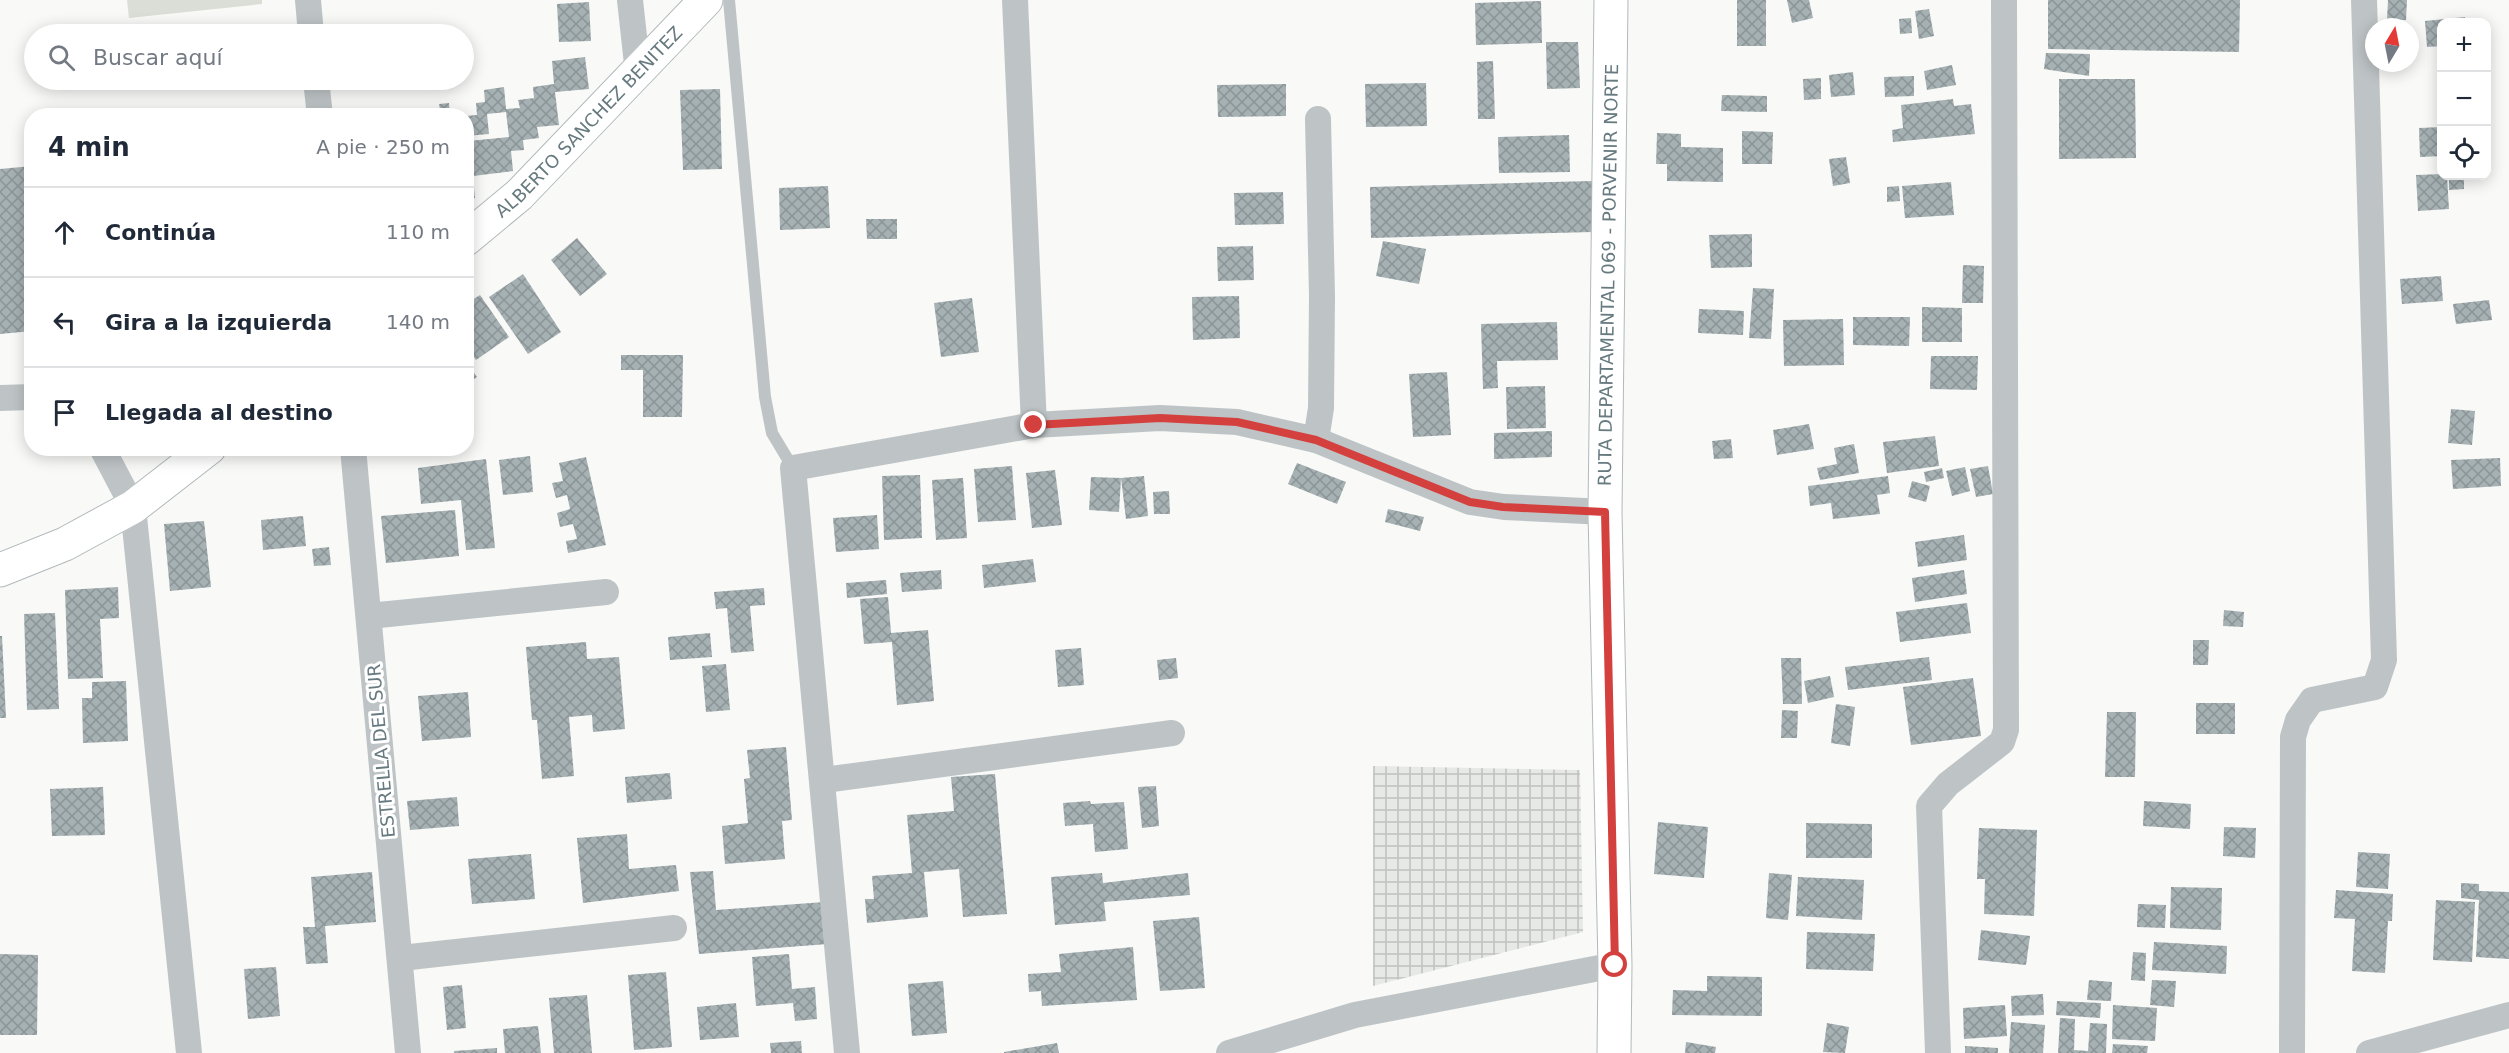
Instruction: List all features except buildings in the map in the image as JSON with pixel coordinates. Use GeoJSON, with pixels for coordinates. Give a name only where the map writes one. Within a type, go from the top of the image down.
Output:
{"type":"FeatureCollection","features":[{"type":"Feature","properties":{"kind":"main road","name":"ALBERTO SANCHEZ BENITEZ"},"geometry":{"type":"LineString","coordinates":[[474,232],[519,195],[706,0]]}},
{"type":"Feature","properties":{"kind":"main road","name":"RUTA DEPARTAMENTAL 069 - PORVENIR NORTE"},"geometry":{"type":"LineString","coordinates":[[1611,0],[1605,512],[1615,965],[1614,1053]]}},
{"type":"Feature","properties":{"kind":"main road"},"geometry":{"type":"LineString","coordinates":[[0,570],[65,544],[133,507],[199,456]]}},
{"type":"Feature","properties":{"kind":"street"},"geometry":{"type":"LineString","coordinates":[[308,0],[310,24]]}},
{"type":"Feature","properties":{"kind":"street"},"geometry":{"type":"LineString","coordinates":[[630,0],[638,73]]}},
{"type":"Feature","properties":{"kind":"street"},"geometry":{"type":"LineString","coordinates":[[1015,0],[1034,425]]}},
{"type":"Feature","properties":{"kind":"street"},"geometry":{"type":"LineString","coordinates":[[1938,1053],[1929,806],[1948,784],[2002,742],[2006,730],[2004,0]]}},
{"type":"Feature","properties":{"kind":"street"},"geometry":{"type":"LineString","coordinates":[[2292,1053],[2293,737],[2298,720],[2312,700],[2375,687],[2384,660],[2364,0]]}},
{"type":"Feature","properties":{"kind":"street"},"geometry":{"type":"LineString","coordinates":[[317,90],[319,108]]}},
{"type":"Feature","properties":{"kind":"street"},"geometry":{"type":"LineString","coordinates":[[1316,440],[1321,408],[1322,296],[1318,119]]}},
{"type":"Feature","properties":{"kind":"street"},"geometry":{"type":"LineString","coordinates":[[0,398],[24,397]]}},
{"type":"Feature","properties":{"kind":"street"},"geometry":{"type":"LineString","coordinates":[[847,1053],[824,780],[793,468],[1034,425],[1160,418],[1237,422],[1316,440],[1470,502],[1503,507],[1605,512]]}},
{"type":"Feature","properties":{"kind":"street"},"geometry":{"type":"LineString","coordinates":[[106,456],[133,507],[189,1053]]}},
{"type":"Feature","properties":{"kind":"street","name":"ESTRELLA DEL SUR"},"geometry":{"type":"LineString","coordinates":[[354,456],[408,1053]]}},
{"type":"Feature","properties":{"kind":"street"},"geometry":{"type":"LineString","coordinates":[[369,616],[606,592]]}},
{"type":"Feature","properties":{"kind":"street"},"geometry":{"type":"LineString","coordinates":[[824,780],[1172,733]]}},
{"type":"Feature","properties":{"kind":"street"},"geometry":{"type":"LineString","coordinates":[[401,958],[674,928]]}},
{"type":"Feature","properties":{"kind":"street"},"geometry":{"type":"LineString","coordinates":[[1229,1053],[1354,1015],[1615,965]]}},
{"type":"Feature","properties":{"kind":"street"},"geometry":{"type":"LineString","coordinates":[[2369,1053],[2509,1015]]}},
{"type":"Feature","properties":{"kind":"lane"},"geometry":{"type":"LineString","coordinates":[[729,0],[765,397],[772,433],[793,468]]}},
{"type":"Feature","properties":{"kind":"shaded area"},"geometry":{"type":"Polygon","coordinates":[[[127,0],[262,0],[262,4],[129,18],[127,0]]]}},
{"type":"Feature","properties":{"kind":"shaded area"},"geometry":{"type":"Polygon","coordinates":[[[1373,766],[1580,770],[1583,932],[1373,986],[1373,766]]]}},
{"type":"Feature","properties":{"kind":"route"},"geometry":{"type":"LineString","coordinates":[[1034,425],[1160,418],[1237,422],[1316,440],[1470,502],[1503,507],[1605,512],[1615,965]]}}]}
